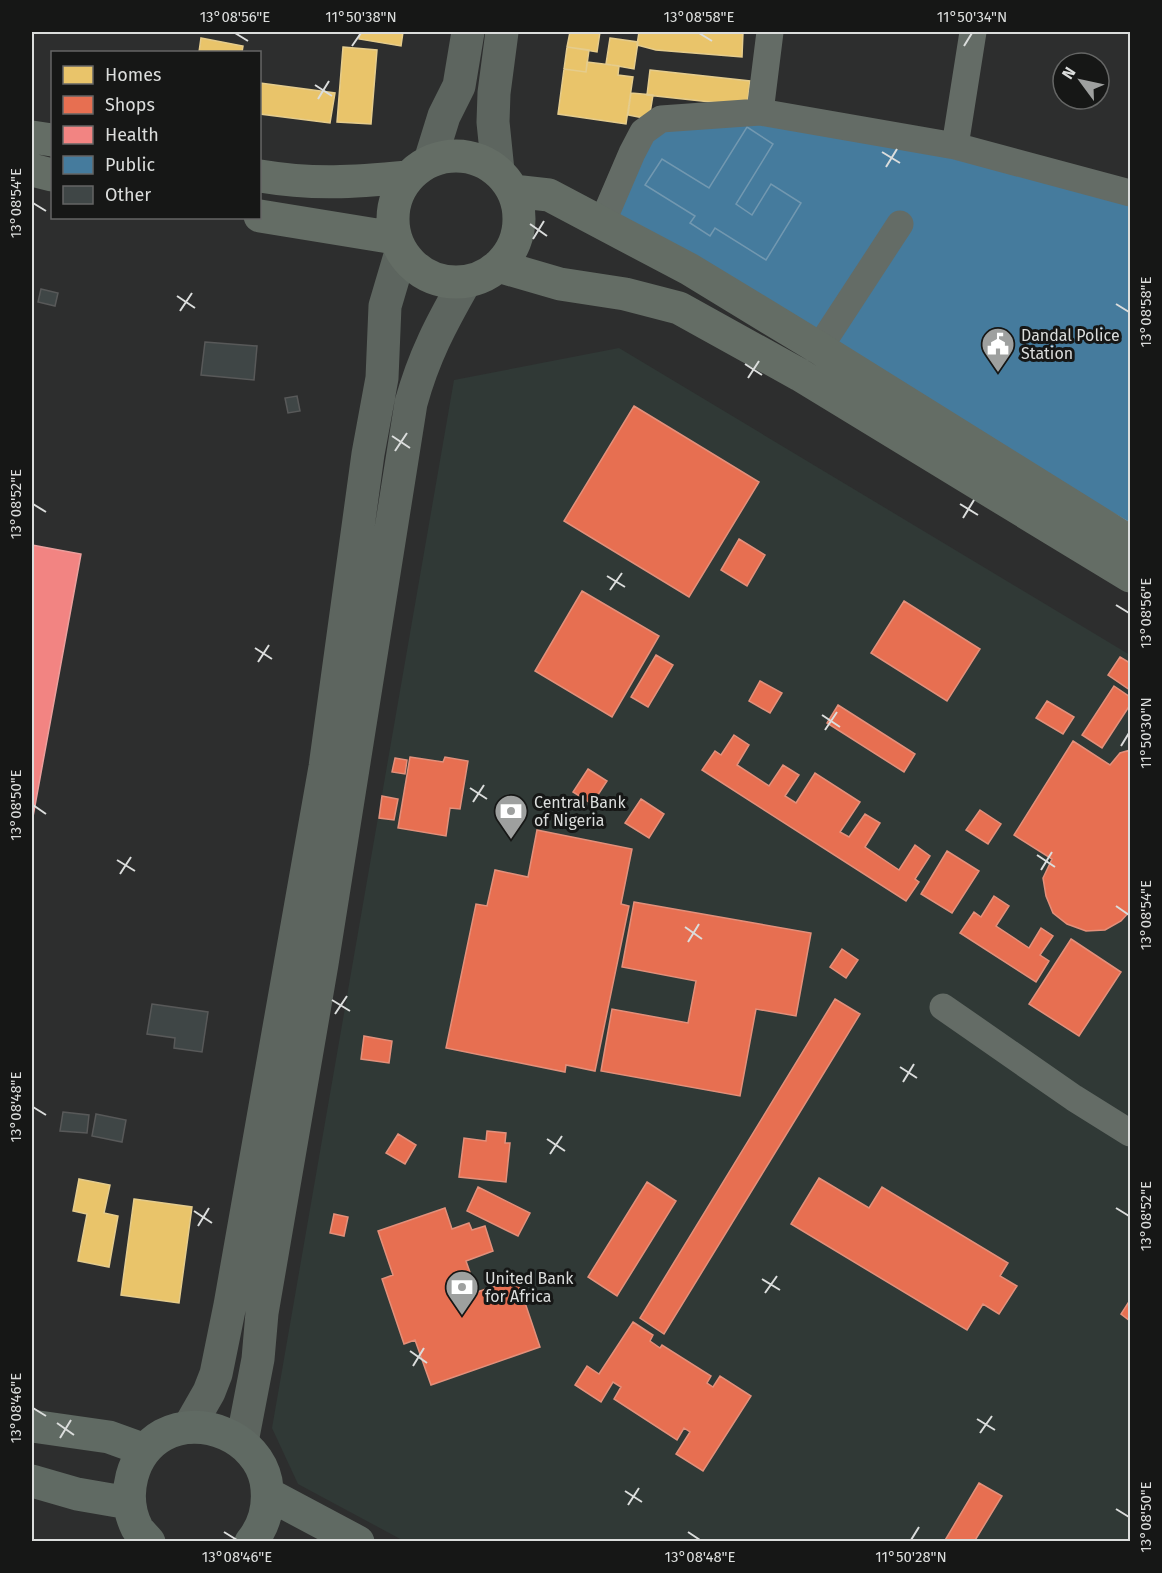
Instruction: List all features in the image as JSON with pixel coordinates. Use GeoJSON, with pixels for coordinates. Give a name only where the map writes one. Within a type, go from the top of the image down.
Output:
{"type":"FeatureCollection","features":[{"type":"Feature","properties":{"kind":"highway"},"geometry":{"type":"LineString","coordinates":[[32,1426],[108,1437],[145,1450]]}},
{"type":"Feature","properties":{"kind":"highway"},"geometry":{"type":"LineString","coordinates":[[149,1542],[138,1529],[129,1503],[131,1475],[145,1450],[163,1435],[189,1428],[217,1430],[242,1442],[254,1455],[264,1472],[268,1494],[266,1515],[251,1542]]}},
{"type":"Feature","properties":{"kind":"highway"},"geometry":{"type":"LineString","coordinates":[[32,1481],[77,1494],[129,1503]]}},
{"type":"Feature","properties":{"kind":"highway"},"geometry":{"type":"LineString","coordinates":[[268,1494],[357,1542]]}},
{"type":"Feature","properties":{"kind":"main road"},"geometry":{"type":"LineString","coordinates":[[189,1428],[216,1374],[325,766],[368,454],[382,378],[385,306],[398,245],[393,213],[400,188],[419,169],[459,86],[468,32]]}},
{"type":"Feature","properties":{"kind":"main road"},"geometry":{"type":"LineString","coordinates":[[261,216],[398,245],[418,270],[440,281],[465,282],[483,276],[498,266],[511,250],[518,231],[519,211],[505,181],[493,122],[494,93],[502,32]]}},
{"type":"Feature","properties":{"kind":"main road"},"geometry":{"type":"LineString","coordinates":[[32,137],[51,140]]}},
{"type":"Feature","properties":{"kind":"main road"},"geometry":{"type":"LineString","coordinates":[[261,176],[317,183],[354,183],[419,169],[453,155],[477,159],[505,181],[549,195],[689,269],[1131,542]]}},
{"type":"Feature","properties":{"kind":"main road"},"geometry":{"type":"LineString","coordinates":[[32,170],[51,175]]}},
{"type":"Feature","properties":{"kind":"main road"},"geometry":{"type":"LineString","coordinates":[[498,266],[560,284],[625,294],[679,308],[800,375],[1131,576]]}},
{"type":"Feature","properties":{"kind":"main road"},"geometry":{"type":"LineString","coordinates":[[242,1442],[258,1359],[261,1313],[322,964],[411,403],[420,370],[437,332],[465,282]]}},
{"type":"Feature","properties":{"kind":"street"},"geometry":{"type":"LineString","coordinates":[[760,112],[770,32]]}},
{"type":"Feature","properties":{"kind":"street"},"geometry":{"type":"LineString","coordinates":[[955,147],[973,32]]}},
{"type":"Feature","properties":{"kind":"street"},"geometry":{"type":"LineString","coordinates":[[602,223],[643,132],[661,119],[760,112],[955,147],[1131,193]]}},
{"type":"Feature","properties":{"kind":"street"},"geometry":{"type":"LineString","coordinates":[[819,348],[900,224]]}},
{"type":"Feature","properties":{"kind":"street"},"geometry":{"type":"LineString","coordinates":[[943,1007],[1074,1098],[1131,1133]]}},
{"type":"Feature","properties":{"kind":"shaded area"},"geometry":{"type":"Polygon","coordinates":[[[619,348],[1130,655],[1130,1541],[404,1541],[298,1484],[272,1428],[454,380],[619,348]]]}},
{"type":"Feature","properties":{"kind":"building: Homes"},"geometry":{"type":"Polygon","coordinates":[[[360,32],[403,32],[401,46],[359,39],[360,32]]]}},
{"type":"Feature","properties":{"kind":"building: Homes"},"geometry":{"type":"Polygon","coordinates":[[[570,32],[600,32],[597,52],[567,47],[570,32]]]}},
{"type":"Feature","properties":{"kind":"building: Homes"},"geometry":{"type":"Polygon","coordinates":[[[639,32],[743,32],[742,57],[656,50],[637,45],[639,32]]]}},
{"type":"Feature","properties":{"kind":"building: Homes"},"geometry":{"type":"Polygon","coordinates":[[[201,38],[243,46],[242,51],[199,51],[201,38]]]}},
{"type":"Feature","properties":{"kind":"building: Homes"},"geometry":{"type":"Polygon","coordinates":[[[610,38],[638,42],[634,69],[606,64],[610,38]]]}},
{"type":"Feature","properties":{"kind":"building: Homes"},"geometry":{"type":"Polygon","coordinates":[[[343,47],[377,50],[371,124],[337,122],[343,47]]]}},
{"type":"Feature","properties":{"kind":"building: Homes"},"geometry":{"type":"Polygon","coordinates":[[[567,47],[589,50],[586,72],[564,69],[567,47]]]}},
{"type":"Feature","properties":{"kind":"building: Homes"},"geometry":{"type":"Polygon","coordinates":[[[587,62],[619,66],[618,75],[633,77],[626,124],[558,114],[564,69],[586,72],[587,62]]]}},
{"type":"Feature","properties":{"kind":"building: Homes"},"geometry":{"type":"Polygon","coordinates":[[[650,70],[750,81],[747,106],[647,95],[650,70]]]}},
{"type":"Feature","properties":{"kind":"building: Homes"},"geometry":{"type":"Polygon","coordinates":[[[261,83],[335,93],[330,123],[261,114],[261,83]]]}},
{"type":"Feature","properties":{"kind":"building: Homes"},"geometry":{"type":"Polygon","coordinates":[[[631,93],[653,95],[649,119],[628,115],[631,93]]]}},
{"type":"Feature","properties":{"kind":"building: Homes"},"geometry":{"type":"Polygon","coordinates":[[[79,1179],[110,1185],[104,1213],[118,1216],[109,1267],[78,1261],[87,1214],[73,1211],[79,1179]]]}},
{"type":"Feature","properties":{"kind":"building: Homes"},"geometry":{"type":"Polygon","coordinates":[[[134,1199],[192,1207],[179,1303],[121,1295],[134,1199]]]}},
{"type":"Feature","properties":{"kind":"building: Shops"},"geometry":{"type":"Polygon","coordinates":[[[634,406],[759,482],[689,597],[564,521],[634,406]]]}},
{"type":"Feature","properties":{"kind":"building: Shops"},"geometry":{"type":"Polygon","coordinates":[[[739,539],[765,555],[747,586],[721,570],[739,539]]]}},
{"type":"Feature","properties":{"kind":"building: Shops"},"geometry":{"type":"Polygon","coordinates":[[[582,591],[659,636],[612,717],[535,671],[582,591]]]}},
{"type":"Feature","properties":{"kind":"building: Shops"},"geometry":{"type":"Polygon","coordinates":[[[904,601],[980,649],[947,701],[871,653],[904,601]]]}},
{"type":"Feature","properties":{"kind":"building: Shops"},"geometry":{"type":"Polygon","coordinates":[[[656,655],[673,665],[648,707],[631,697],[656,655]]]}},
{"type":"Feature","properties":{"kind":"building: Shops"},"geometry":{"type":"Polygon","coordinates":[[[1120,657],[1130,663],[1130,690],[1108,675],[1120,657]]]}},
{"type":"Feature","properties":{"kind":"building: Shops"},"geometry":{"type":"Polygon","coordinates":[[[760,681],[782,693],[770,713],[749,701],[760,681]]]}},
{"type":"Feature","properties":{"kind":"building: Shops"},"geometry":{"type":"Polygon","coordinates":[[[1114,686],[1130,697],[1130,705],[1102,748],[1082,735],[1114,686]]]}},
{"type":"Feature","properties":{"kind":"building: Shops"},"geometry":{"type":"Polygon","coordinates":[[[1047,701],[1074,717],[1063,734],[1036,718],[1047,701]]]}},
{"type":"Feature","properties":{"kind":"building: Shops"},"geometry":{"type":"Polygon","coordinates":[[[838,705],[915,754],[904,772],[827,723],[838,705]]]}},
{"type":"Feature","properties":{"kind":"building: Shops"},"geometry":{"type":"Polygon","coordinates":[[[734,735],[749,745],[737,765],[769,786],[783,765],[799,775],[785,796],[796,803],[815,773],[860,802],[840,832],[849,837],[865,814],[880,823],[865,847],[899,870],[915,845],[930,856],[915,879],[919,882],[906,901],[702,770],[715,751],[721,755],[734,735]]]}},
{"type":"Feature","properties":{"kind":"building: Shops"},"geometry":{"type":"Polygon","coordinates":[[[1073,741],[1110,765],[1120,753],[1130,750],[1130,911],[1121,921],[1105,930],[1086,931],[1067,924],[1053,913],[1046,896],[1043,878],[1052,859],[1014,835],[1073,741]]]}},
{"type":"Feature","properties":{"kind":"building: Shops"},"geometry":{"type":"Polygon","coordinates":[[[410,757],[443,762],[445,757],[468,761],[460,809],[450,808],[446,836],[398,828],[410,757]]]}},
{"type":"Feature","properties":{"kind":"building: Shops"},"geometry":{"type":"Polygon","coordinates":[[[395,758],[407,760],[405,774],[392,772],[395,758]]]}},
{"type":"Feature","properties":{"kind":"building: Shops"},"geometry":{"type":"Polygon","coordinates":[[[588,769],[607,781],[592,804],[573,792],[588,769]]]}},
{"type":"Feature","properties":{"kind":"building: Shops"},"geometry":{"type":"Polygon","coordinates":[[[382,796],[398,799],[394,820],[379,818],[382,796]]]}},
{"type":"Feature","properties":{"kind":"building: Shops"},"geometry":{"type":"Polygon","coordinates":[[[641,799],[664,814],[649,838],[625,823],[641,799]]]}},
{"type":"Feature","properties":{"kind":"building: Shops"},"geometry":{"type":"Polygon","coordinates":[[[980,810],[1001,824],[988,844],[966,830],[980,810]]]}},
{"type":"Feature","properties":{"kind":"building: Shops"},"geometry":{"type":"Polygon","coordinates":[[[537,830],[632,849],[621,904],[629,906],[595,1071],[566,1065],[565,1072],[446,1048],[476,904],[487,906],[495,870],[528,877],[537,830]]]}},
{"type":"Feature","properties":{"kind":"building: Shops"},"geometry":{"type":"Polygon","coordinates":[[[947,851],[979,871],[952,913],[921,894],[947,851]]]}},
{"type":"Feature","properties":{"kind":"building: Shops"},"geometry":{"type":"Polygon","coordinates":[[[994,896],[1009,906],[996,926],[1029,948],[1041,928],[1053,936],[1040,955],[1049,961],[1036,982],[960,933],[974,912],[981,917],[994,896]]]}},
{"type":"Feature","properties":{"kind":"building: Shops"},"geometry":{"type":"Polygon","coordinates":[[[634,902],[811,933],[796,1016],[756,1009],[740,1096],[601,1071],[612,1009],[688,1023],[696,981],[622,967],[634,902]]]}},
{"type":"Feature","properties":{"kind":"building: Shops"},"geometry":{"type":"Polygon","coordinates":[[[1071,939],[1121,972],[1079,1036],[1029,1004],[1071,939]]]}},
{"type":"Feature","properties":{"kind":"building: Shops"},"geometry":{"type":"Polygon","coordinates":[[[842,949],[858,960],[846,978],[830,967],[842,949]]]}},
{"type":"Feature","properties":{"kind":"building: Shops"},"geometry":{"type":"Polygon","coordinates":[[[835,999],[860,1014],[664,1334],[640,1318],[835,999]]]}},
{"type":"Feature","properties":{"kind":"building: Shops"},"geometry":{"type":"Polygon","coordinates":[[[364,1036],[392,1041],[389,1063],[361,1059],[364,1036]]]}},
{"type":"Feature","properties":{"kind":"building: Shops"},"geometry":{"type":"Polygon","coordinates":[[[487,1131],[506,1133],[505,1143],[510,1143],[506,1182],[459,1177],[464,1138],[486,1141],[487,1131]]]}},
{"type":"Feature","properties":{"kind":"building: Shops"},"geometry":{"type":"Polygon","coordinates":[[[398,1134],[416,1145],[405,1164],[386,1153],[398,1134]]]}},
{"type":"Feature","properties":{"kind":"building: Shops"},"geometry":{"type":"Polygon","coordinates":[[[819,1178],[869,1208],[882,1187],[1008,1263],[1000,1276],[1017,1286],[999,1314],[983,1304],[967,1330],[791,1224],[819,1178]]]}},
{"type":"Feature","properties":{"kind":"building: Shops"},"geometry":{"type":"Polygon","coordinates":[[[647,1182],[676,1201],[617,1296],[588,1277],[647,1182]]]}},
{"type":"Feature","properties":{"kind":"building: Shops"},"geometry":{"type":"Polygon","coordinates":[[[478,1187],[530,1213],[518,1236],[467,1211],[478,1187]]]}},
{"type":"Feature","properties":{"kind":"building: Shops","name":"United Bank for Africa"},"geometry":{"type":"Polygon","coordinates":[[[445,1208],[452,1229],[469,1223],[472,1230],[485,1226],[493,1251],[466,1261],[477,1292],[517,1279],[540,1347],[431,1385],[415,1340],[404,1344],[382,1279],[393,1275],[378,1231],[445,1208]]]}},
{"type":"Feature","properties":{"kind":"building: Shops"},"geometry":{"type":"Polygon","coordinates":[[[334,1214],[348,1217],[344,1236],[330,1233],[334,1214]]]}},
{"type":"Feature","properties":{"kind":"building: Shops"},"geometry":{"type":"Polygon","coordinates":[[[1130,1300],[1130,1321],[1121,1314],[1130,1300]]]}},
{"type":"Feature","properties":{"kind":"building: Shops"},"geometry":{"type":"Polygon","coordinates":[[[633,1322],[653,1335],[650,1341],[660,1348],[662,1345],[711,1376],[707,1383],[713,1387],[720,1376],[751,1396],[703,1471],[676,1454],[690,1432],[684,1428],[677,1440],[614,1399],[621,1387],[613,1382],[601,1402],[575,1385],[587,1366],[599,1374],[633,1322]]]}},
{"type":"Feature","properties":{"kind":"building: Shops"},"geometry":{"type":"Polygon","coordinates":[[[979,1483],[1002,1496],[974,1542],[944,1542],[979,1483]]]}},
{"type":"Feature","properties":{"kind":"building: Health"},"geometry":{"type":"Polygon","coordinates":[[[32,545],[81,554],[32,822],[32,545]]]}},
{"type":"Feature","properties":{"kind":"building: Public","name":"Dandal Police Station"},"geometry":{"type":"Polygon","coordinates":[[[760,112],[957,159],[1130,205],[1130,523],[602,223],[643,132],[760,112]]]}},
{"type":"Feature","properties":{"kind":"building: Public"},"geometry":{"type":"Polygon","coordinates":[[[747,127],[773,144],[736,204],[752,215],[771,184],[801,203],[766,260],[715,228],[710,236],[690,223],[695,216],[645,185],[662,159],[709,188],[747,127]]]}},
{"type":"Feature","properties":{"kind":"building: Other"},"geometry":{"type":"Polygon","coordinates":[[[41,289],[58,293],[55,306],[38,302],[41,289]]]}},
{"type":"Feature","properties":{"kind":"building: Other"},"geometry":{"type":"Polygon","coordinates":[[[205,342],[257,346],[254,380],[201,375],[205,342]]]}},
{"type":"Feature","properties":{"kind":"building: Other"},"geometry":{"type":"Polygon","coordinates":[[[297,396],[300,411],[288,413],[285,398],[297,396]]]}},
{"type":"Feature","properties":{"kind":"building: Other"},"geometry":{"type":"Polygon","coordinates":[[[152,1004],[208,1012],[202,1052],[174,1048],[175,1038],[147,1034],[152,1004]]]}},
{"type":"Feature","properties":{"kind":"building: Other"},"geometry":{"type":"Polygon","coordinates":[[[63,1112],[89,1115],[87,1133],[60,1131],[63,1112]]]}},
{"type":"Feature","properties":{"kind":"building: Other"},"geometry":{"type":"Polygon","coordinates":[[[96,1114],[126,1120],[122,1142],[92,1136],[96,1114]]]}},
{"type":"Feature","properties":{"kind":"place","name":"Dandal Police Station"},"geometry":{"type":"Point","coordinates":[998,373]}},
{"type":"Feature","properties":{"kind":"place","name":"Central Bank of Nigeria"},"geometry":{"type":"Point","coordinates":[511,840]}},
{"type":"Feature","properties":{"kind":"place","name":"United Bank for Africa"},"geometry":{"type":"Point","coordinates":[462,1316]}}]}
